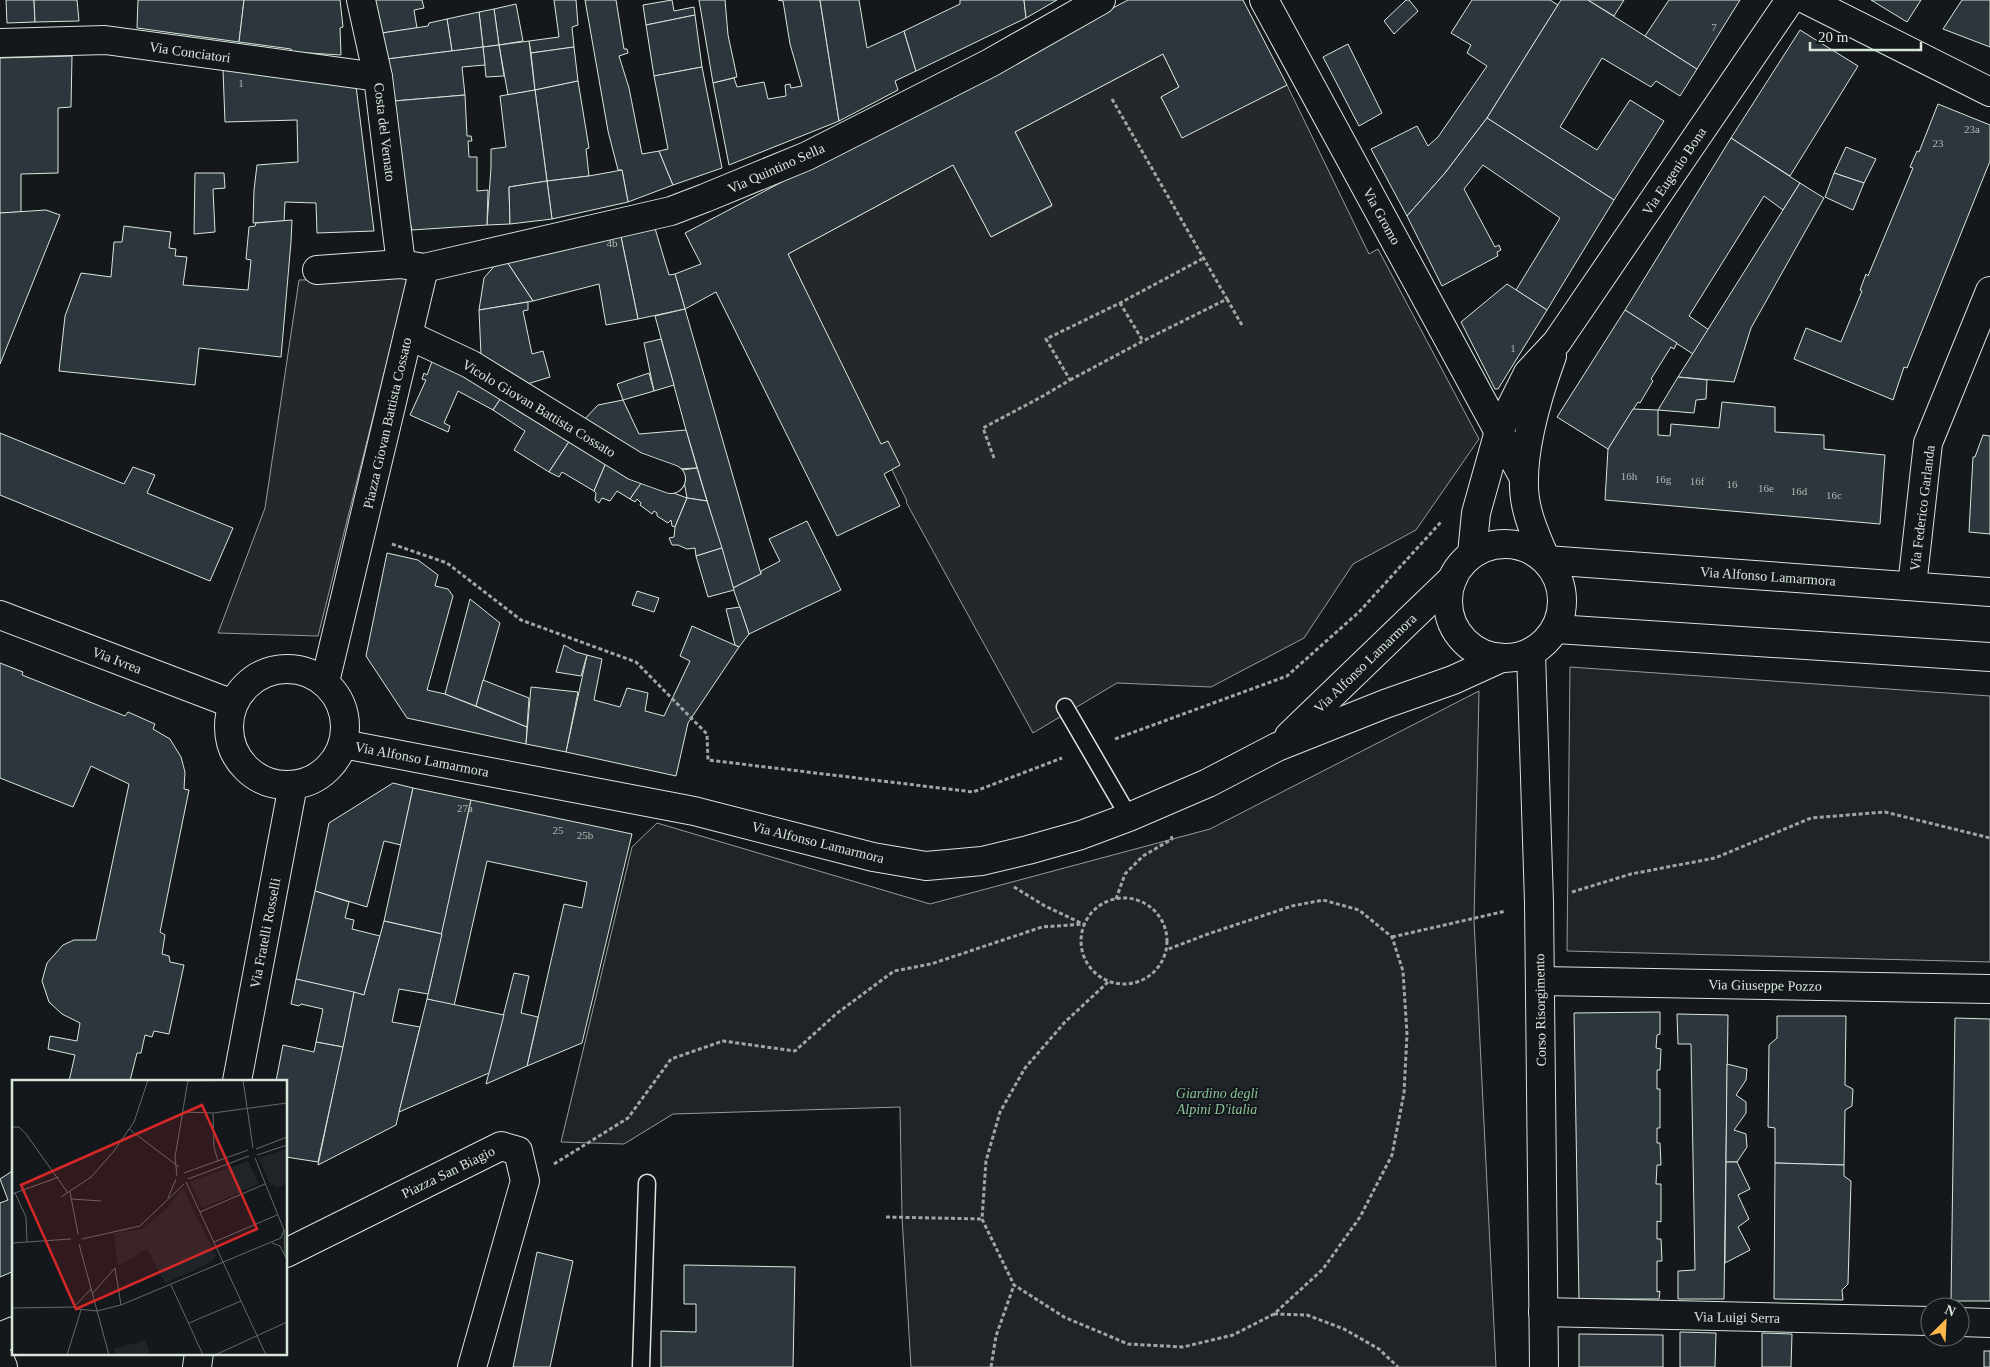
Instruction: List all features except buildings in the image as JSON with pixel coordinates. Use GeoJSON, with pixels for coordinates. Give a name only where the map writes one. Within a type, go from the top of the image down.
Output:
{"type":"FeatureCollection","features":[{"type":"Feature","properties":{"kind":"street","name":"Costa del Vernato"},"geometry":{"type":"LineString","coordinates":[[361,0],[378,77],[413,266]]}},
{"type":"Feature","properties":{"kind":"street","name":"Via Quintino Sella"},"geometry":{"type":"LineString","coordinates":[[413,266],[671,210],[705,198],[824,147],[990,63],[1101,0]]}},
{"type":"Feature","properties":{"kind":"street","name":"Via Gromo"},"geometry":{"type":"LineString","coordinates":[[1264,0],[1499,431]]}},
{"type":"Feature","properties":{"kind":"street","name":"Via Eugenio Bona"},"geometry":{"type":"LineString","coordinates":[[1472,554],[1476,513],[1499,431],[1528,373],[1557,342],[1790,0]]}},
{"type":"Feature","properties":{"kind":"street"},"geometry":{"type":"LineString","coordinates":[[1807,0],[1990,92]]}},
{"type":"Feature","properties":{"kind":"street","name":"Via Conciatori"},"geometry":{"type":"LineString","coordinates":[[0,43],[105,40],[378,77]]}},
{"type":"Feature","properties":{"kind":"street"},"geometry":{"type":"LineString","coordinates":[[317,270],[413,266]]}},
{"type":"Feature","properties":{"kind":"street","name":"Piazza Giovan Battista Cossato"},"geometry":{"type":"LineString","coordinates":[[325,682],[408,335],[413,266]]}},
{"type":"Feature","properties":{"kind":"street","name":"Via Federico Garlanda"},"geometry":{"type":"LineString","coordinates":[[1912,586],[1928,443],[1990,291]]}},
{"type":"Feature","properties":{"kind":"street","name":"Vicolo Giovan Battista Cossato"},"geometry":{"type":"LineString","coordinates":[[408,335],[470,364],[635,466],[671,479]]}},
{"type":"Feature","properties":{"kind":"street","name":"Via Eugenio Bona"},"geometry":{"type":"LineString","coordinates":[[1546,560],[1526,508],[1524,478],[1526,450],[1544,378],[1557,342]]}},
{"type":"Feature","properties":{"kind":"street","name":"Via Eugenio Bona"},"geometry":{"type":"LineString","coordinates":[[1499,431],[1524,478]]}},
{"type":"Feature","properties":{"kind":"street","name":"Via Alfonso Lamarmora"},"geometry":{"type":"LineString","coordinates":[[1277,747],[1453,578],[1461,565],[1472,554],[1490,546],[1510,544],[1529,549],[1546,560],[1557,575],[1562,593],[1562,612],[1556,629],[1545,643],[1531,653],[1515,658],[1499,658],[1482,654],[1467,644],[1456,630],[1449,613],[1448,596],[1453,578]]}},
{"type":"Feature","properties":{"kind":"street","name":"Via Alfonso Lamarmora"},"geometry":{"type":"LineString","coordinates":[[1546,560],[1990,592]]}},
{"type":"Feature","properties":{"kind":"street","name":"Via Ivrea"},"geometry":{"type":"LineString","coordinates":[[0,615],[233,704]]}},
{"type":"Feature","properties":{"kind":"street"},"geometry":{"type":"LineString","coordinates":[[1556,629],[1990,657]]}},
{"type":"Feature","properties":{"kind":"street","name":"Corso Risorgimento"},"geometry":{"type":"LineString","coordinates":[[1531,653],[1539,902],[1544,1367]]}},
{"type":"Feature","properties":{"kind":"street","name":"Via Alfonso Lamarmora"},"geometry":{"type":"LineString","coordinates":[[343,744],[694,811],[873,857],[926,866],[982,861],[1081,835],[1208,784],[1277,747],[1385,704],[1453,680],[1499,658]]}},
{"type":"Feature","properties":{"kind":"street","name":"Via Alfonso Lamarmora"},"geometry":{"type":"LineString","coordinates":[[290,669],[308,672],[325,682],[337,696],[344,714],[346,729],[343,744],[336,759],[325,772],[310,781],[293,785],[274,784],[255,776],[240,762],[231,744],[229,724],[233,704],[242,690],[254,678],[271,671],[290,669]]}},
{"type":"Feature","properties":{"kind":"street","name":"Via Fratelli Rosselli"},"geometry":{"type":"LineString","coordinates":[[237,1080],[293,785]]}},
{"type":"Feature","properties":{"kind":"street","name":"Via Giuseppe Pozzo"},"geometry":{"type":"LineString","coordinates":[[1540,981],[1990,989]]}},
{"type":"Feature","properties":{"kind":"street","name":"Piazza San Biagio"},"geometry":{"type":"LineString","coordinates":[[288,1252],[501,1146],[518,1151],[526,1181]]}},
{"type":"Feature","properties":{"kind":"street"},"geometry":{"type":"LineString","coordinates":[[472,1367],[526,1181]]}},
{"type":"Feature","properties":{"kind":"street","name":"Via Luigi Serra"},"geometry":{"type":"LineString","coordinates":[[1543,1312],[1920,1321]]}},
{"type":"Feature","properties":{"kind":"street"},"geometry":{"type":"LineString","coordinates":[[1970,1322],[1990,1323]]}},
{"type":"Feature","properties":{"kind":"street"},"geometry":{"type":"LineString","coordinates":[[0,1340],[4,1335],[12,1332]]}},
{"type":"Feature","properties":{"kind":"street"},"geometry":{"type":"LineString","coordinates":[[197,1367],[199,1354]]}},
{"type":"Feature","properties":{"kind":"street"},"geometry":{"type":"LineString","coordinates":[[0,1360],[3,1367]]}},
{"type":"Feature","properties":{"kind":"lane"},"geometry":{"type":"LineString","coordinates":[[1065,707],[1129,817]]}},
{"type":"Feature","properties":{"kind":"lane"},"geometry":{"type":"LineString","coordinates":[[641,1367],[647,1183]]}},
{"type":"Feature","properties":{"kind":"path"},"geometry":{"type":"LineString","coordinates":[[1112,99],[1202,259],[1243,327]]}},
{"type":"Feature","properties":{"kind":"path"},"geometry":{"type":"LineString","coordinates":[[1070,380],[1046,339],[1120,304],[1202,259]]}},
{"type":"Feature","properties":{"kind":"path"},"geometry":{"type":"LineString","coordinates":[[994,458],[982,428],[1143,341],[1227,299]]}},
{"type":"Feature","properties":{"kind":"path"},"geometry":{"type":"LineString","coordinates":[[1120,304],[1143,341]]}},
{"type":"Feature","properties":{"kind":"path"},"geometry":{"type":"LineString","coordinates":[[361,533],[447,563],[521,620],[636,662],[707,734],[708,760],[973,792],[1287,676],[1359,612],[1446,516]]}},
{"type":"Feature","properties":{"kind":"path"},"geometry":{"type":"LineString","coordinates":[[1116,899],[1124,874],[1143,856],[1172,840],[1160,804]]}},
{"type":"Feature","properties":{"kind":"path"},"geometry":{"type":"LineString","coordinates":[[1392,937],[1474,920],[1631,874],[1715,858],[1811,818],[1885,812],[1990,838]]}},
{"type":"Feature","properties":{"kind":"path"},"geometry":{"type":"LineString","coordinates":[[982,861],[1007,883],[1045,906],[1084,924]]}},
{"type":"Feature","properties":{"kind":"path"},"geometry":{"type":"LineString","coordinates":[[1130,898],[1143,903],[1154,911],[1163,922],[1167,936],[1166,950],[1161,964],[1151,975],[1138,983],[1123,985],[1108,982],[1096,975],[1086,964],[1081,951],[1080,937],[1084,924],[1092,912],[1103,903],[1116,899],[1130,898]]}},
{"type":"Feature","properties":{"kind":"path"},"geometry":{"type":"LineString","coordinates":[[1108,982],[1065,1022],[1025,1068],[1000,1112],[986,1161],[982,1219],[1014,1286],[1064,1318],[1128,1344],[1183,1348],[1232,1335],[1274,1314],[1322,1270],[1360,1217],[1392,1155],[1404,1093],[1407,1034],[1403,971],[1392,937],[1358,910],[1323,900],[1292,906],[1166,950]]}},
{"type":"Feature","properties":{"kind":"path"},"geometry":{"type":"LineString","coordinates":[[526,1181],[628,1118],[671,1060],[722,1041],[795,1052],[836,1014],[894,972],[931,964],[1042,927],[1084,924]]}},
{"type":"Feature","properties":{"kind":"path"},"geometry":{"type":"LineString","coordinates":[[886,1217],[982,1219]]}},
{"type":"Feature","properties":{"kind":"path"},"geometry":{"type":"LineString","coordinates":[[991,1367],[996,1336],[1014,1286]]}},
{"type":"Feature","properties":{"kind":"path"},"geometry":{"type":"LineString","coordinates":[[1274,1314],[1307,1315],[1344,1329],[1379,1349],[1398,1367]]}},
{"type":"Feature","properties":{"kind":"green space"},"geometry":{"type":"Polygon","coordinates":[[[1570,667],[1990,696],[1990,962],[1567,951],[1570,667]]]}},
{"type":"Feature","properties":{"kind":"green space","name":"Giardino degli Alpini D'italia"},"geometry":{"type":"Polygon","coordinates":[[[1479,691],[1474,920],[1496,1367],[911,1367],[902,1217],[900,1107],[673,1114],[624,1144],[561,1142],[632,847],[657,823],[930,904],[1210,829],[1479,691]]]}},
{"type":"Feature","properties":{"kind":"shaded area"},"geometry":{"type":"Polygon","coordinates":[[[1163,54],[1179,87],[1161,97],[1182,137],[1287,85],[1369,254],[1378,249],[1479,439],[1416,530],[1353,564],[1304,638],[1211,687],[1117,683],[1033,733],[906,502],[788,254],[953,165],[991,237],[1052,206],[1015,132],[1163,54]]]}},
{"type":"Feature","properties":{"kind":"shaded area"},"geometry":{"type":"Polygon","coordinates":[[[408,278],[318,636],[218,633],[265,508],[299,280],[408,278]]]}}]}
